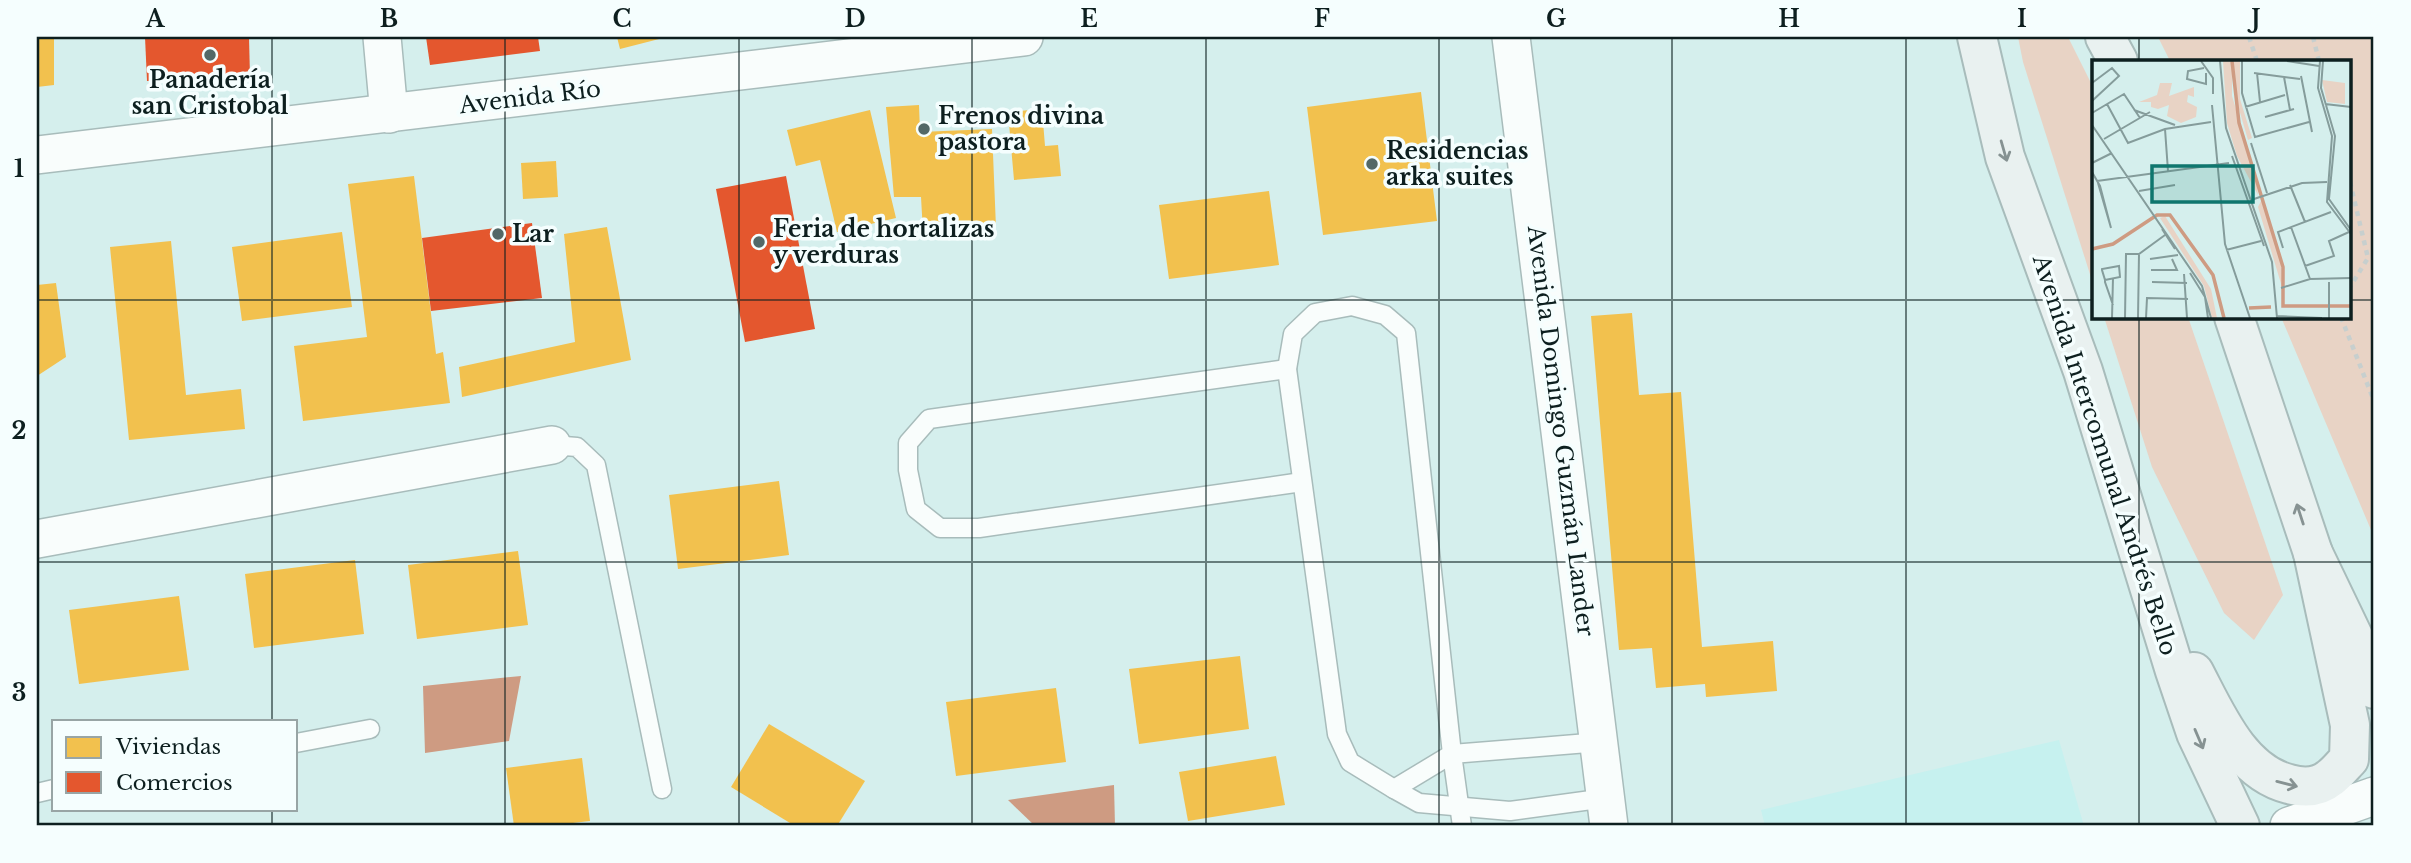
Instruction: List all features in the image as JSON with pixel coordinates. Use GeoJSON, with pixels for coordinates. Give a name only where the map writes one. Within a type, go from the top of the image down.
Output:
{"type":"FeatureCollection","features":[{"type":"Feature","properties":{"kind":"main road"},"geometry":{"type":"LineString","coordinates":[[1952,37],[1969,73],[1990,96]]}},
{"type":"Feature","properties":{"kind":"main road","name":"Avenida Intercomunal Andrés Bello"},"geometry":{"type":"LineString","coordinates":[[1978,37],[2005,156],[2083,371],[2175,671],[2196,733],[2240,826]]}},
{"type":"Feature","properties":{"kind":"main road"},"geometry":{"type":"LineString","coordinates":[[2105,37],[2117,60]]}},
{"type":"Feature","properties":{"kind":"main road"},"geometry":{"type":"LineString","coordinates":[[2153,593],[2208,698],[2251,765],[2273,780],[2304,788],[2329,780],[2349,759],[2350,725],[2312,553],[2234,318]]}},
{"type":"Feature","properties":{"kind":"main road"},"geometry":{"type":"LineString","coordinates":[[2312,553],[2342,575],[2374,637]]}},
{"type":"Feature","properties":{"kind":"main road"},"geometry":{"type":"LineString","coordinates":[[2312,553],[2362,657],[2374,689]]}},
{"type":"Feature","properties":{"kind":"street"},"geometry":{"type":"LineString","coordinates":[[382,37],[389,114]]}},
{"type":"Feature","properties":{"kind":"street","name":"Avenida Río"},"geometry":{"type":"LineString","coordinates":[[37,155],[1024,37]]}},
{"type":"Feature","properties":{"kind":"street","name":"Avenida Domingo Guzmán Lander"},"geometry":{"type":"LineString","coordinates":[[1511,37],[1608,812]]}},
{"type":"Feature","properties":{"kind":"street"},"geometry":{"type":"LineString","coordinates":[[37,539],[552,445]]}},
{"type":"Feature","properties":{"kind":"street"},"geometry":{"type":"LineString","coordinates":[[2289,826],[2374,796]]}},
{"type":"Feature","properties":{"kind":"lane"},"geometry":{"type":"LineString","coordinates":[[1462,817],[1452,754],[1406,333],[1385,315],[1352,306],[1315,313],[1293,334],[1287,369],[1337,734],[1350,762],[1419,803],[1462,817],[1510,811],[1608,812]]}},
{"type":"Feature","properties":{"kind":"lane"},"geometry":{"type":"LineString","coordinates":[[1287,369],[929,419],[908,443],[908,470],[916,509],[940,527],[979,527],[1302,482]]}},
{"type":"Feature","properties":{"kind":"lane"},"geometry":{"type":"LineString","coordinates":[[552,445],[577,447],[596,465],[663,789]]}},
{"type":"Feature","properties":{"kind":"lane"},"geometry":{"type":"LineString","coordinates":[[298,743],[370,729]]}},
{"type":"Feature","properties":{"kind":"lane"},"geometry":{"type":"LineString","coordinates":[[1394,789],[1452,754],[1600,742]]}},
{"type":"Feature","properties":{"kind":"path"},"geometry":{"type":"LineString","coordinates":[[2249,37],[2257,60]]}},
{"type":"Feature","properties":{"kind":"path"},"geometry":{"type":"LineString","coordinates":[[2313,37],[2319,60]]}},
{"type":"Feature","properties":{"kind":"path"},"geometry":{"type":"LineString","coordinates":[[2352,190],[2368,258],[2352,284]]}},
{"type":"Feature","properties":{"kind":"path"},"geometry":{"type":"LineString","coordinates":[[2341,318],[2374,401]]}},
{"type":"Feature","properties":{"kind":"shaded area"},"geometry":{"type":"Polygon","coordinates":[[[2018,37],[2068,37],[2092,85],[2092,281],[2023,62],[2018,37]]]}},
{"type":"Feature","properties":{"kind":"shaded area"},"geometry":{"type":"Polygon","coordinates":[[[2158,37],[2374,37],[2374,537],[2281,318],[2352,318],[2352,60],[2170,60],[2158,37]]]}},
{"type":"Feature","properties":{"kind":"shaded area"},"geometry":{"type":"Polygon","coordinates":[[[2104,318],[2188,318],[2283,595],[2254,640],[2224,613],[2152,467],[2104,318]]]}},
{"type":"Feature","properties":{"kind":"shaded area"},"geometry":{"type":"Polygon","coordinates":[[[521,676],[509,741],[425,753],[423,686],[521,676]]]}},
{"type":"Feature","properties":{"kind":"shaded area"},"geometry":{"type":"Polygon","coordinates":[[[2059,740],[2084,826],[1765,826],[1761,810],[2059,740]]]}},
{"type":"Feature","properties":{"kind":"shaded area"},"geometry":{"type":"Polygon","coordinates":[[[1114,785],[1115,826],[1035,826],[1008,800],[1114,785]]]}},
{"type":"Feature","properties":{"kind":"building: Viviendas"},"geometry":{"type":"Polygon","coordinates":[[[37,37],[54,37],[54,85],[37,87],[37,37]]]}},
{"type":"Feature","properties":{"kind":"building: Viviendas"},"geometry":{"type":"Polygon","coordinates":[[[617,37],[663,37],[663,38],[620,49],[617,37]]]}},
{"type":"Feature","properties":{"kind":"building: Viviendas","name":"Residencias arka suites"},"geometry":{"type":"Polygon","coordinates":[[[1421,92],[1437,221],[1323,235],[1307,107],[1421,92]]]}},
{"type":"Feature","properties":{"kind":"building: Viviendas"},"geometry":{"type":"Polygon","coordinates":[[[919,105],[920,132],[992,129],[996,228],[923,232],[921,197],[894,197],[886,107],[919,105]]]}},
{"type":"Feature","properties":{"kind":"building: Viviendas"},"geometry":{"type":"Polygon","coordinates":[[[1042,109],[1045,146],[1058,145],[1061,176],[1014,180],[1008,112],[1042,109]]]}},
{"type":"Feature","properties":{"kind":"building: Viviendas"},"geometry":{"type":"Polygon","coordinates":[[[870,110],[896,218],[837,232],[820,160],[796,166],[787,130],[870,110]]]}},
{"type":"Feature","properties":{"kind":"building: Viviendas"},"geometry":{"type":"Polygon","coordinates":[[[556,161],[558,197],[523,199],[521,163],[556,161]]]}},
{"type":"Feature","properties":{"kind":"building: Viviendas"},"geometry":{"type":"Polygon","coordinates":[[[414,176],[436,354],[443,352],[450,403],[303,421],[294,346],[367,337],[348,184],[414,176]]]}},
{"type":"Feature","properties":{"kind":"building: Viviendas"},"geometry":{"type":"Polygon","coordinates":[[[1269,191],[1279,265],[1169,279],[1159,205],[1269,191]]]}},
{"type":"Feature","properties":{"kind":"building: Viviendas"},"geometry":{"type":"Polygon","coordinates":[[[607,227],[631,360],[462,397],[459,367],[575,342],[564,234],[607,227]]]}},
{"type":"Feature","properties":{"kind":"building: Viviendas"},"geometry":{"type":"Polygon","coordinates":[[[342,232],[352,307],[242,321],[232,247],[342,232]]]}},
{"type":"Feature","properties":{"kind":"building: Viviendas"},"geometry":{"type":"Polygon","coordinates":[[[171,241],[186,395],[241,389],[245,429],[129,440],[110,247],[171,241]]]}},
{"type":"Feature","properties":{"kind":"building: Viviendas"},"geometry":{"type":"Polygon","coordinates":[[[56,283],[66,357],[37,376],[37,285],[56,283]]]}},
{"type":"Feature","properties":{"kind":"building: Viviendas"},"geometry":{"type":"Polygon","coordinates":[[[1632,313],[1639,395],[1681,392],[1702,647],[1773,641],[1777,691],[1706,697],[1705,684],[1656,688],[1652,648],[1619,650],[1591,316],[1632,313]]]}},
{"type":"Feature","properties":{"kind":"building: Viviendas"},"geometry":{"type":"Polygon","coordinates":[[[779,481],[789,555],[678,569],[669,495],[779,481]]]}},
{"type":"Feature","properties":{"kind":"building: Viviendas"},"geometry":{"type":"Polygon","coordinates":[[[518,551],[528,625],[417,639],[408,565],[518,551]]]}},
{"type":"Feature","properties":{"kind":"building: Viviendas"},"geometry":{"type":"Polygon","coordinates":[[[355,560],[364,634],[254,648],[245,574],[355,560]]]}},
{"type":"Feature","properties":{"kind":"building: Viviendas"},"geometry":{"type":"Polygon","coordinates":[[[179,596],[189,670],[79,684],[69,610],[179,596]]]}},
{"type":"Feature","properties":{"kind":"building: Viviendas"},"geometry":{"type":"Polygon","coordinates":[[[1240,656],[1249,729],[1139,744],[1129,669],[1240,656]]]}},
{"type":"Feature","properties":{"kind":"building: Viviendas"},"geometry":{"type":"Polygon","coordinates":[[[1056,688],[1066,762],[956,776],[946,702],[1056,688]]]}},
{"type":"Feature","properties":{"kind":"building: Viviendas"},"geometry":{"type":"Polygon","coordinates":[[[769,724],[865,781],[837,826],[795,826],[731,787],[769,724]]]}},
{"type":"Feature","properties":{"kind":"building: Viviendas"},"geometry":{"type":"Polygon","coordinates":[[[1276,756],[1285,805],[1188,821],[1179,772],[1276,756]]]}},
{"type":"Feature","properties":{"kind":"building: Viviendas"},"geometry":{"type":"Polygon","coordinates":[[[582,758],[590,821],[547,826],[514,826],[506,768],[582,758]]]}},
{"type":"Feature","properties":{"kind":"building: Comercios"},"geometry":{"type":"Polygon","coordinates":[[[145,37],[249,37],[250,77],[147,81],[145,37]]]}},
{"type":"Feature","properties":{"kind":"building: Comercios"},"geometry":{"type":"Polygon","coordinates":[[[426,37],[538,37],[540,51],[430,65],[426,37]]]}},
{"type":"Feature","properties":{"kind":"building: Comercios"},"geometry":{"type":"Polygon","coordinates":[[[786,176],[815,329],[745,342],[716,189],[786,176]]]}},
{"type":"Feature","properties":{"kind":"building: Comercios"},"geometry":{"type":"Polygon","coordinates":[[[532,223],[542,298],[431,311],[422,238],[532,223]]]}},
{"type":"Feature","properties":{"kind":"place","name":"Panadería san Cristobal"},"geometry":{"type":"Point","coordinates":[210,55]}},
{"type":"Feature","properties":{"kind":"place","name":"Frenos divina pastora"},"geometry":{"type":"Point","coordinates":[924,129]}},
{"type":"Feature","properties":{"kind":"place","name":"Residencias arka suites"},"geometry":{"type":"Point","coordinates":[1372,164]}},
{"type":"Feature","properties":{"kind":"place","name":"Lar"},"geometry":{"type":"Point","coordinates":[498,234]}},
{"type":"Feature","properties":{"kind":"place","name":"Feria de hortalizas y verduras"},"geometry":{"type":"Point","coordinates":[759,242]}}]}
